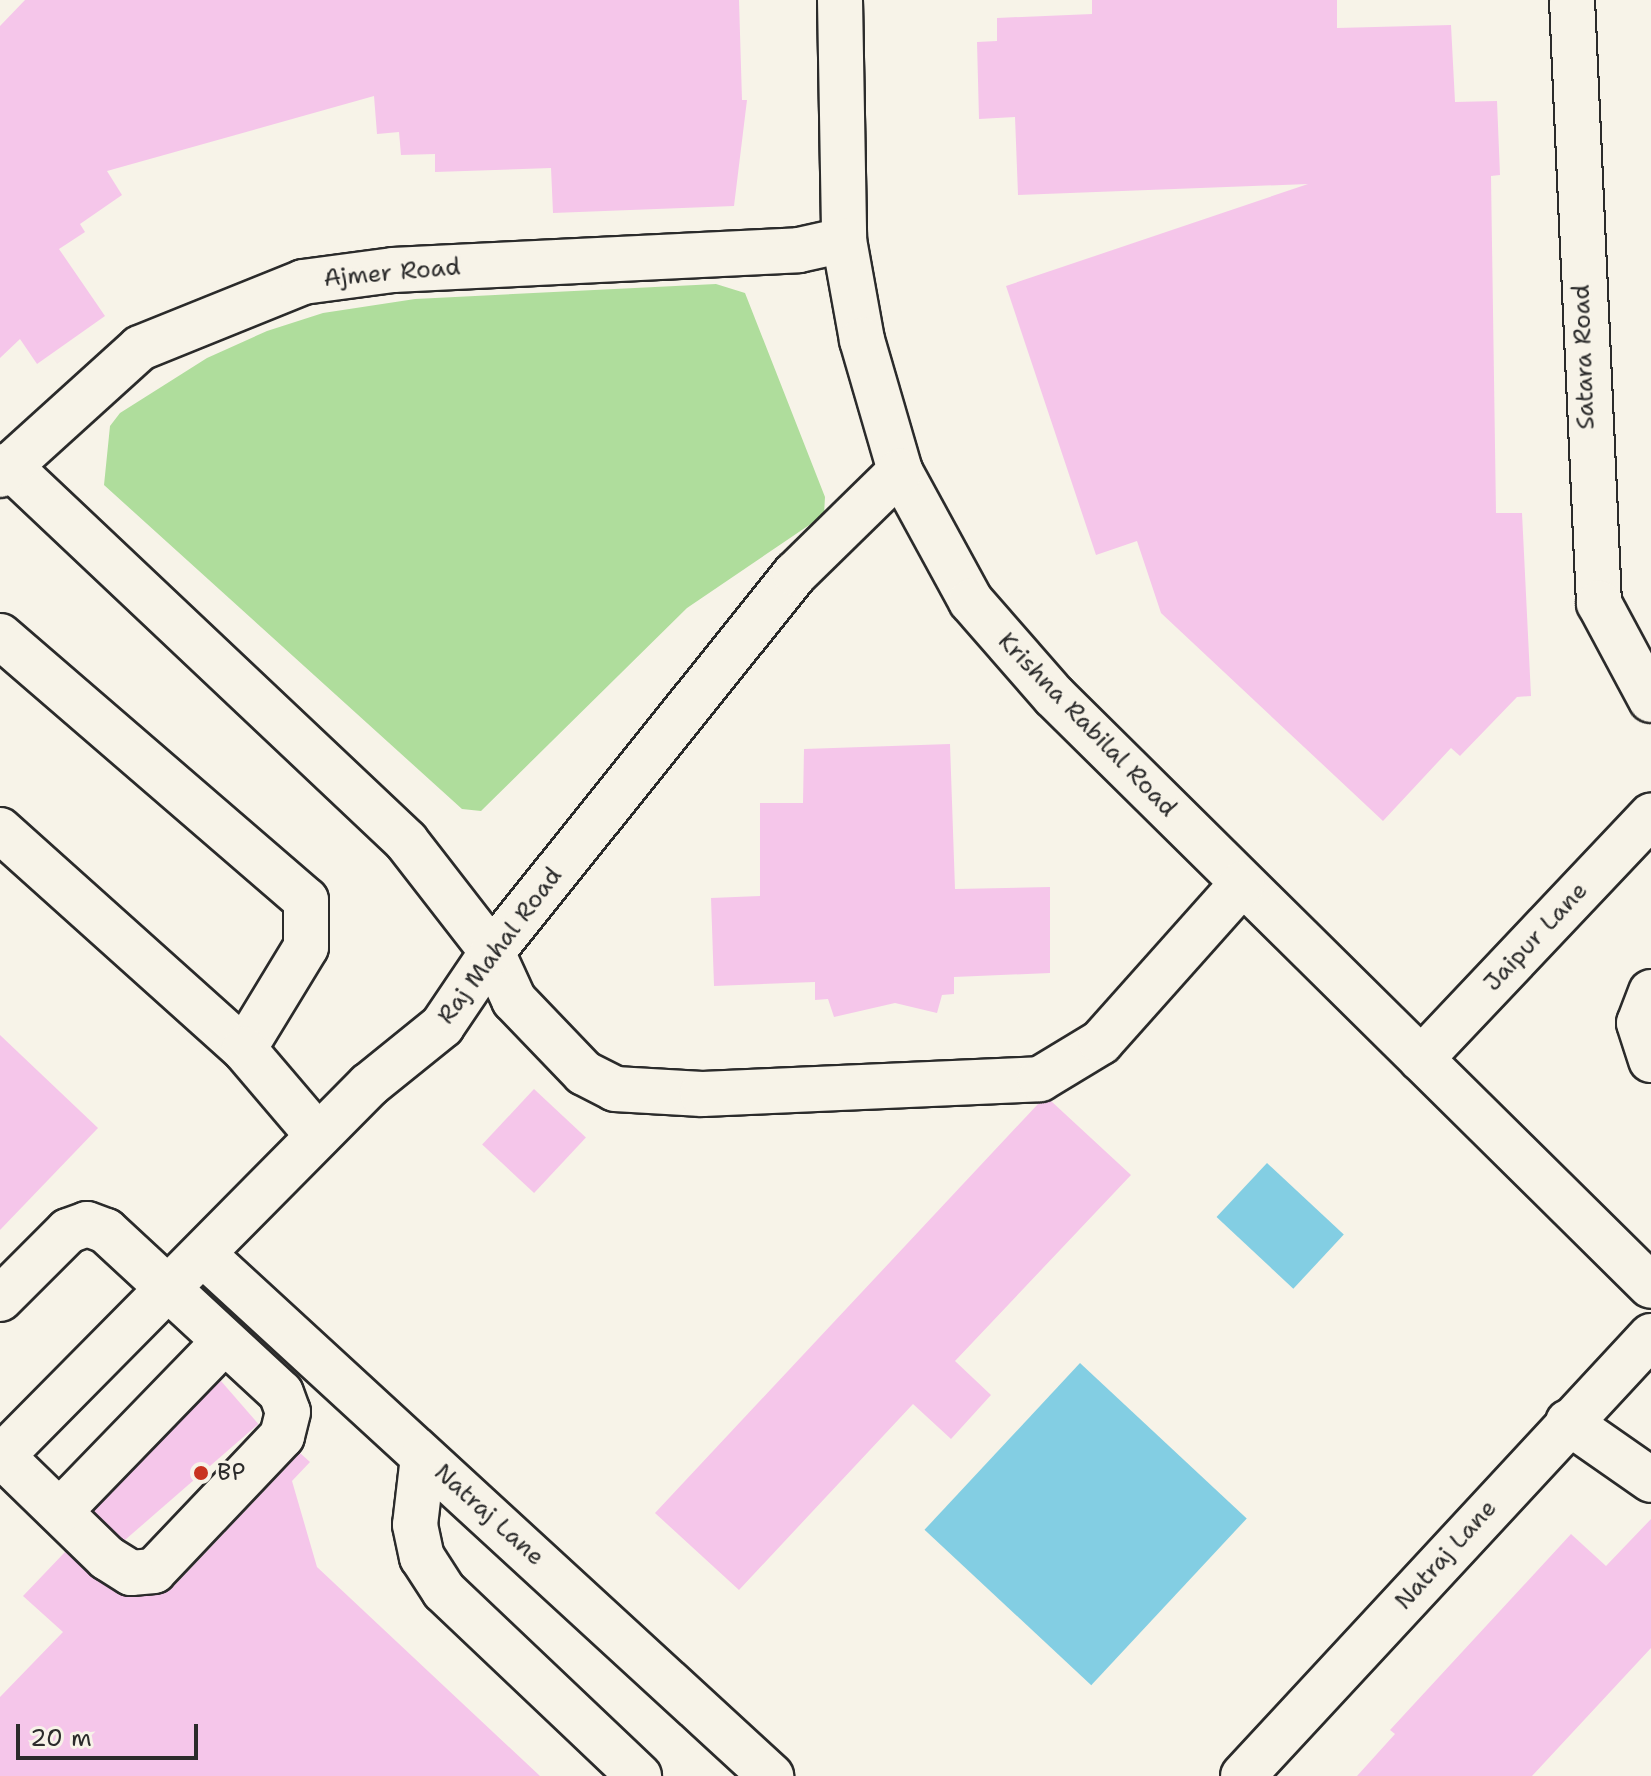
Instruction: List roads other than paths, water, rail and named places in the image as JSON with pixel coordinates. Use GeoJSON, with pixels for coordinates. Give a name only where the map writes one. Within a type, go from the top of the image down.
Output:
{"type":"FeatureCollection","features":[{"type":"Feature","properties":{"kind":"street","name":"Krishna Rabilal Road"},"geometry":{"type":"LineString","coordinates":[[840,0],[844,240],[862,340],[900,471],[971,601],[1054,696],[1651,1286]]}},
{"type":"Feature","properties":{"kind":"street","name":"Satara Road"},"geometry":{"type":"LineString","coordinates":[[1572,0],[1599,603],[1651,700]]}},
{"type":"Feature","properties":{"kind":"street","name":"Ajmer Road"},"geometry":{"type":"LineString","coordinates":[[4,470],[140,348],[303,282],[393,270],[799,250],[844,240]]}},
{"type":"Feature","properties":{"kind":"street"},"geometry":{"type":"LineString","coordinates":[[4,470],[406,841],[492,952],[514,1000],[550,1042],[615,1089],[702,1094],[1040,1079],[1101,1042],[1242,884]]}},
{"type":"Feature","properties":{"kind":"street","name":"Raj Mahal Road"},"geometry":{"type":"LineString","coordinates":[[1,1457],[205,1256],[318,1136],[442,1026],[492,952],[795,574],[900,471]]}},
{"type":"Feature","properties":{"kind":"street"},"geometry":{"type":"LineString","coordinates":[[4,649],[306,900],[306,947],[244,1049]]}},
{"type":"Feature","properties":{"kind":"street","name":"Jaipur Lane"},"geometry":{"type":"LineString","coordinates":[[1421,1059],[1651,816]]}},
{"type":"Feature","properties":{"kind":"street"},"geometry":{"type":"LineString","coordinates":[[0,830],[244,1049],[318,1136]]}},
{"type":"Feature","properties":{"kind":"street"},"geometry":{"type":"LineString","coordinates":[[1651,992],[1639,1023],[1651,1060]]}},
{"type":"Feature","properties":{"kind":"street"},"geometry":{"type":"LineString","coordinates":[[0,1299],[68,1231],[87,1224],[106,1231],[223,1343],[281,1393],[288,1412],[282,1436],[154,1571],[131,1573],[107,1558],[1,1457]]}},
{"type":"Feature","properties":{"kind":"street","name":"Natraj Lane"},"geometry":{"type":"LineString","coordinates":[[205,1256],[771,1776]]}},
{"type":"Feature","properties":{"kind":"street","name":"Natraj Lane"},"geometry":{"type":"LineString","coordinates":[[1243,1776],[1651,1336]]}},
{"type":"Feature","properties":{"kind":"street"},"geometry":{"type":"LineString","coordinates":[[60,1511],[223,1343]]}},
{"type":"Feature","properties":{"kind":"street"},"geometry":{"type":"LineString","coordinates":[[1568,1422],[1651,1480]]}},
{"type":"Feature","properties":{"kind":"street"},"geometry":{"type":"LineString","coordinates":[[423,1457],[415,1525],[422,1557],[444,1591],[639,1776]]}},
{"type":"Feature","properties":{"kind":"water"},"geometry":{"type":"Polygon","coordinates":[[[1267,1163],[1344,1235],[1293,1289],[1217,1217],[1267,1163]]]}},
{"type":"Feature","properties":{"kind":"water"},"geometry":{"type":"Polygon","coordinates":[[[1080,1363],[1247,1518],[1091,1685],[925,1530],[1080,1363]]]}},
{"type":"Feature","properties":{"kind":"place","name":"BP"},"geometry":{"type":"Point","coordinates":[201,1473]}}]}
